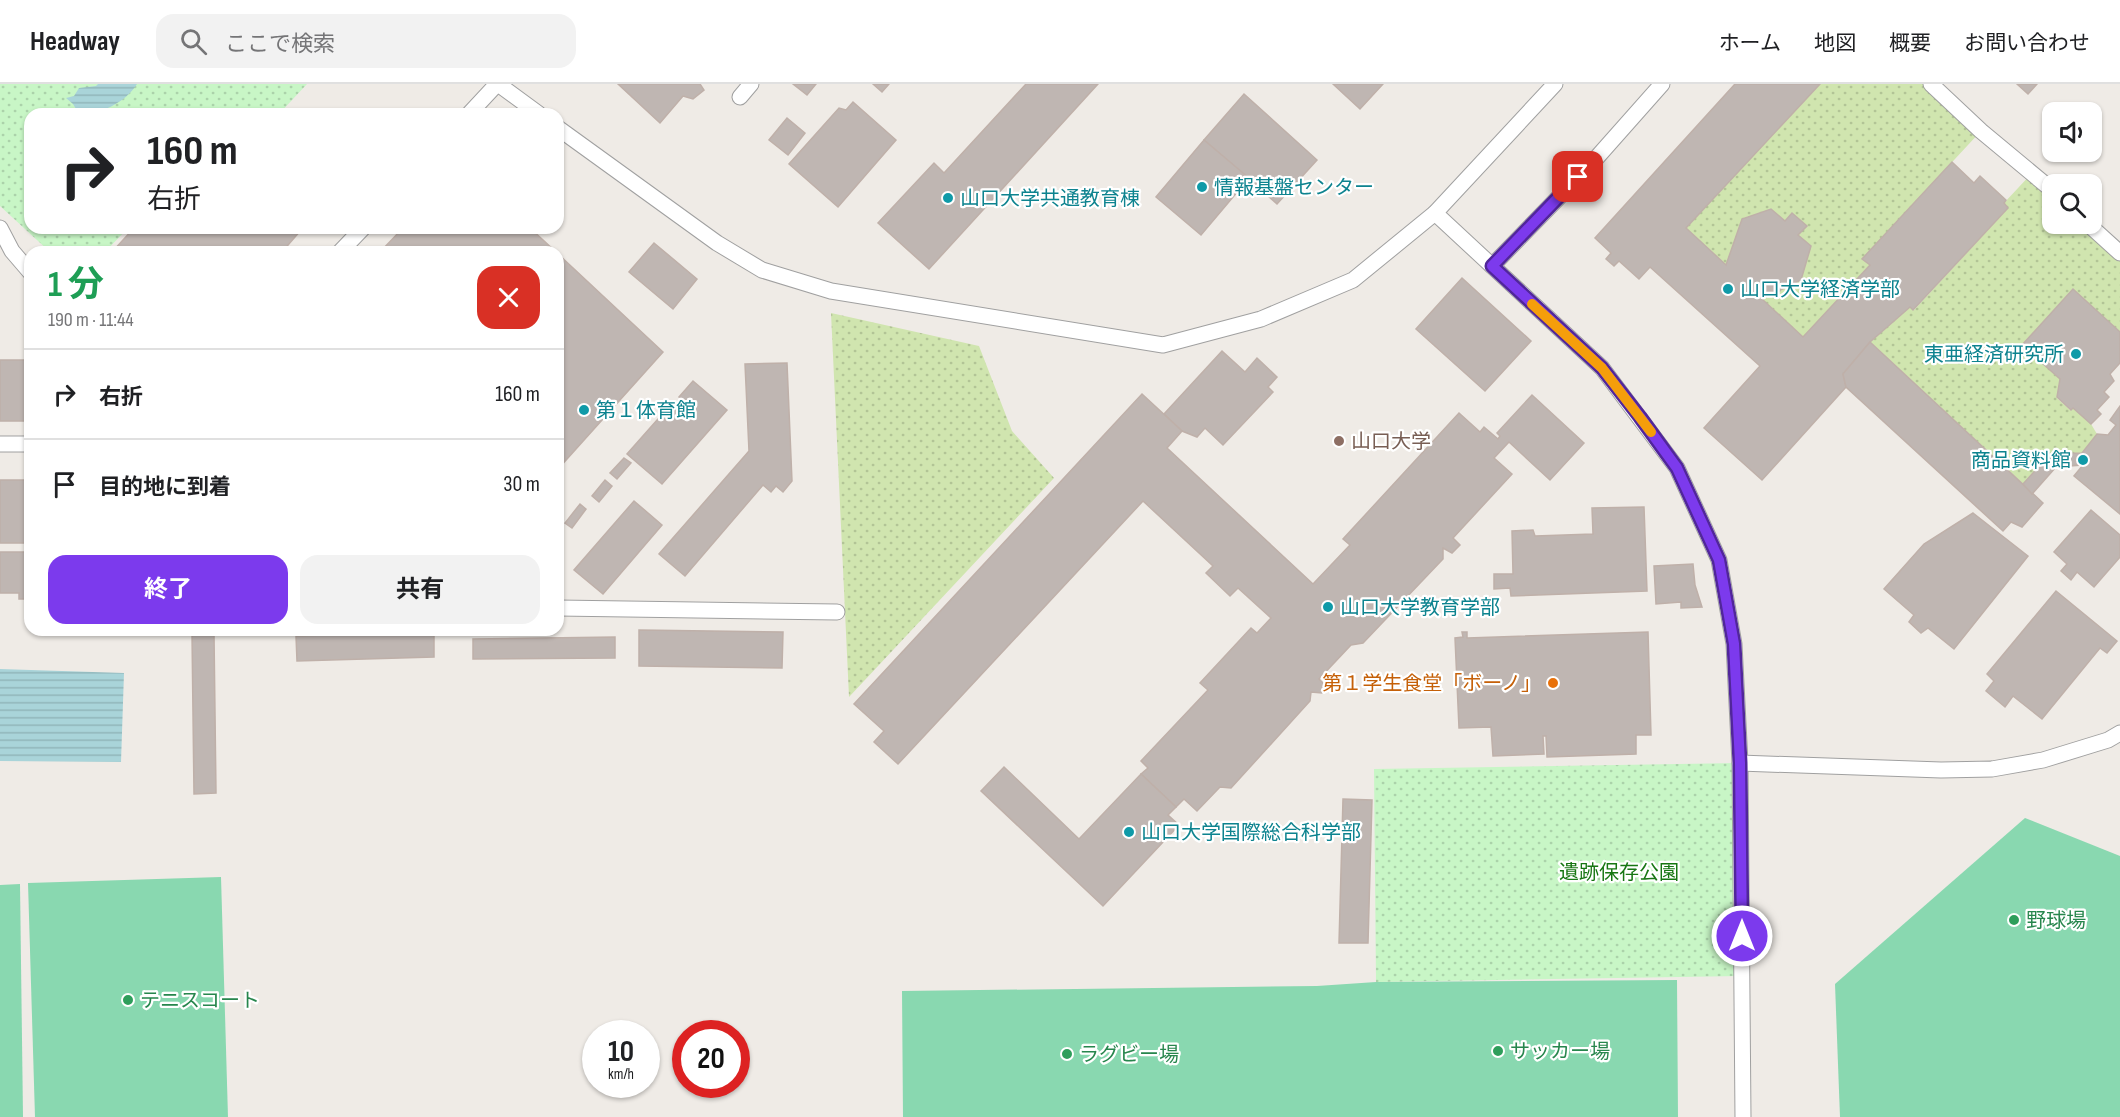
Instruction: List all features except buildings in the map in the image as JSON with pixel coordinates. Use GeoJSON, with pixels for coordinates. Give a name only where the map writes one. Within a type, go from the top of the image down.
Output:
{"type":"FeatureCollection","features":[{"type":"Feature","properties":{"kind":"lane"},"geometry":{"type":"LineString","coordinates":[[475,108],[498,84],[531,108]]}},
{"type":"Feature","properties":{"kind":"lane"},"geometry":{"type":"LineString","coordinates":[[740,97],[751,84]]}},
{"type":"Feature","properties":{"kind":"lane"},"geometry":{"type":"LineString","coordinates":[[564,132],[717,243],[762,270],[831,291],[1162,345],[1261,319],[1353,280],[1435,213],[1555,84]]}},
{"type":"Feature","properties":{"kind":"lane"},"geometry":{"type":"LineString","coordinates":[[1492,266],[1592,163],[1662,84]]}},
{"type":"Feature","properties":{"kind":"lane"},"geometry":{"type":"LineString","coordinates":[[1931,84],[2042,182]]}},
{"type":"Feature","properties":{"kind":"lane"},"geometry":{"type":"LineString","coordinates":[[1435,213],[1602,368],[1677,468],[1719,560],[1734,644],[1740,763],[1743,1117]]}},
{"type":"Feature","properties":{"kind":"lane"},"geometry":{"type":"LineString","coordinates":[[0,228],[12,251],[24,265]]}},
{"type":"Feature","properties":{"kind":"lane"},"geometry":{"type":"LineString","coordinates":[[346,246],[357,234]]}},
{"type":"Feature","properties":{"kind":"lane"},"geometry":{"type":"LineString","coordinates":[[2099,234],[2120,253]]}},
{"type":"Feature","properties":{"kind":"lane"},"geometry":{"type":"LineString","coordinates":[[0,444],[24,444]]}},
{"type":"Feature","properties":{"kind":"lane"},"geometry":{"type":"LineString","coordinates":[[564,608],[837,612]]}},
{"type":"Feature","properties":{"kind":"lane"},"geometry":{"type":"LineString","coordinates":[[1740,763],[1941,770],[1992,769],[2043,760],[2108,740],[2120,733]]}},
{"type":"Feature","properties":{"kind":"green space"},"geometry":{"type":"Polygon","coordinates":[[[0,84],[307,84],[285,108],[24,108],[24,228],[0,206],[0,84]]]}},
{"type":"Feature","properties":{"kind":"green space"},"geometry":{"type":"Polygon","coordinates":[[[1820,84],[1931,84],[1981,131],[1863,258],[1870,265],[1803,337],[1762,299],[1801,279],[1811,246],[1798,235],[1806,226],[1785,221],[1771,209],[1743,219],[1726,265],[1686,228],[1820,84]]]}},
{"type":"Feature","properties":{"kind":"green space"},"geometry":{"type":"Polygon","coordinates":[[[2033,172],[2042,181],[2042,234],[2099,234],[2120,253],[2120,332],[2023,345],[2060,379],[2057,398],[2091,424],[2097,434],[2082,453],[2050,455],[2023,484],[1870,342],[1910,307],[1914,310],[2008,208],[2004,203],[2033,172]]]}},
{"type":"Feature","properties":{"kind":"green space"},"geometry":{"type":"Polygon","coordinates":[[[30,234],[122,234],[111,246],[43,246],[30,234]]]}},
{"type":"Feature","properties":{"kind":"green space"},"geometry":{"type":"Polygon","coordinates":[[[831,313],[979,346],[1012,431],[1054,478],[849,697],[831,313]]]}},
{"type":"Feature","properties":{"kind":"green space","name":"遺跡保存公園"},"geometry":{"type":"Polygon","coordinates":[[[1740,763],[1742,976],[1376,982],[1374,769],[1740,763]]]}},
{"type":"Feature","properties":{"kind":"green space","name":"野球場"},"geometry":{"type":"Polygon","coordinates":[[[2025,818],[2120,856],[2120,1117],[1840,1117],[1835,984],[2025,818]]]}},
{"type":"Feature","properties":{"kind":"green space","name":"テニスコート"},"geometry":{"type":"Polygon","coordinates":[[[221,877],[228,1117],[35,1117],[28,883],[221,877]]]}},
{"type":"Feature","properties":{"kind":"green space"},"geometry":{"type":"Polygon","coordinates":[[[20,884],[23,1117],[0,1117],[0,885],[20,884]]]}},
{"type":"Feature","properties":{"kind":"green space"},"geometry":{"type":"Polygon","coordinates":[[[1677,980],[1678,1117],[903,1117],[902,991],[1317,986],[1376,982],[1677,980]]]}},
{"type":"Feature","properties":{"kind":"water"},"geometry":{"type":"Polygon","coordinates":[[[98,84],[137,84],[126,97],[108,108],[75,108],[66,98],[74,96],[79,88],[98,84]]]}},
{"type":"Feature","properties":{"kind":"water"},"geometry":{"type":"Polygon","coordinates":[[[0,669],[124,673],[121,762],[0,761],[0,669]]]}},
{"type":"Feature","properties":{"kind":"slow traffic"},"geometry":{"type":"LineString","coordinates":[[1532,304],[1602,368],[1651,432]]}},
{"type":"Feature","properties":{"kind":"place","name":"情報基盤センター"},"geometry":{"type":"Point","coordinates":[1202,187]}},
{"type":"Feature","properties":{"kind":"place","name":"山口大学共通教育棟"},"geometry":{"type":"Point","coordinates":[948,198]}},
{"type":"Feature","properties":{"kind":"place","name":"山口大学経済学部"},"geometry":{"type":"Point","coordinates":[1728,289]}},
{"type":"Feature","properties":{"kind":"place","name":"東亜経済研究所"},"geometry":{"type":"Point","coordinates":[2076,354]}},
{"type":"Feature","properties":{"kind":"place","name":"第１体育館"},"geometry":{"type":"Point","coordinates":[584,410]}},
{"type":"Feature","properties":{"kind":"place","name":"山口大学"},"geometry":{"type":"Point","coordinates":[1339,441]}},
{"type":"Feature","properties":{"kind":"place","name":"商品資料館"},"geometry":{"type":"Point","coordinates":[2083,460]}},
{"type":"Feature","properties":{"kind":"place","name":"山口大学教育学部"},"geometry":{"type":"Point","coordinates":[1328,607]}},
{"type":"Feature","properties":{"kind":"place","name":"第１学生食堂「ボーノ」"},"geometry":{"type":"Point","coordinates":[1553,683]}},
{"type":"Feature","properties":{"kind":"place","name":"山口大学国際総合科学部"},"geometry":{"type":"Point","coordinates":[1129,832]}},
{"type":"Feature","properties":{"kind":"place","name":"野球場"},"geometry":{"type":"Point","coordinates":[2014,920]}},
{"type":"Feature","properties":{"kind":"place","name":"テニスコート"},"geometry":{"type":"Point","coordinates":[128,1000]}},
{"type":"Feature","properties":{"kind":"place","name":"サッカー場"},"geometry":{"type":"Point","coordinates":[1498,1051]}},
{"type":"Feature","properties":{"kind":"place","name":"ラグビー場"},"geometry":{"type":"Point","coordinates":[1067,1054]}},
{"type":"Feature","properties":{"kind":"route"},"geometry":{"type":"LineString","coordinates":[[1578,177],[1492,266],[1602,368],[1640,417],[1677,468],[1719,560],[1734,644],[1740,763],[1742,936]]}}]}
